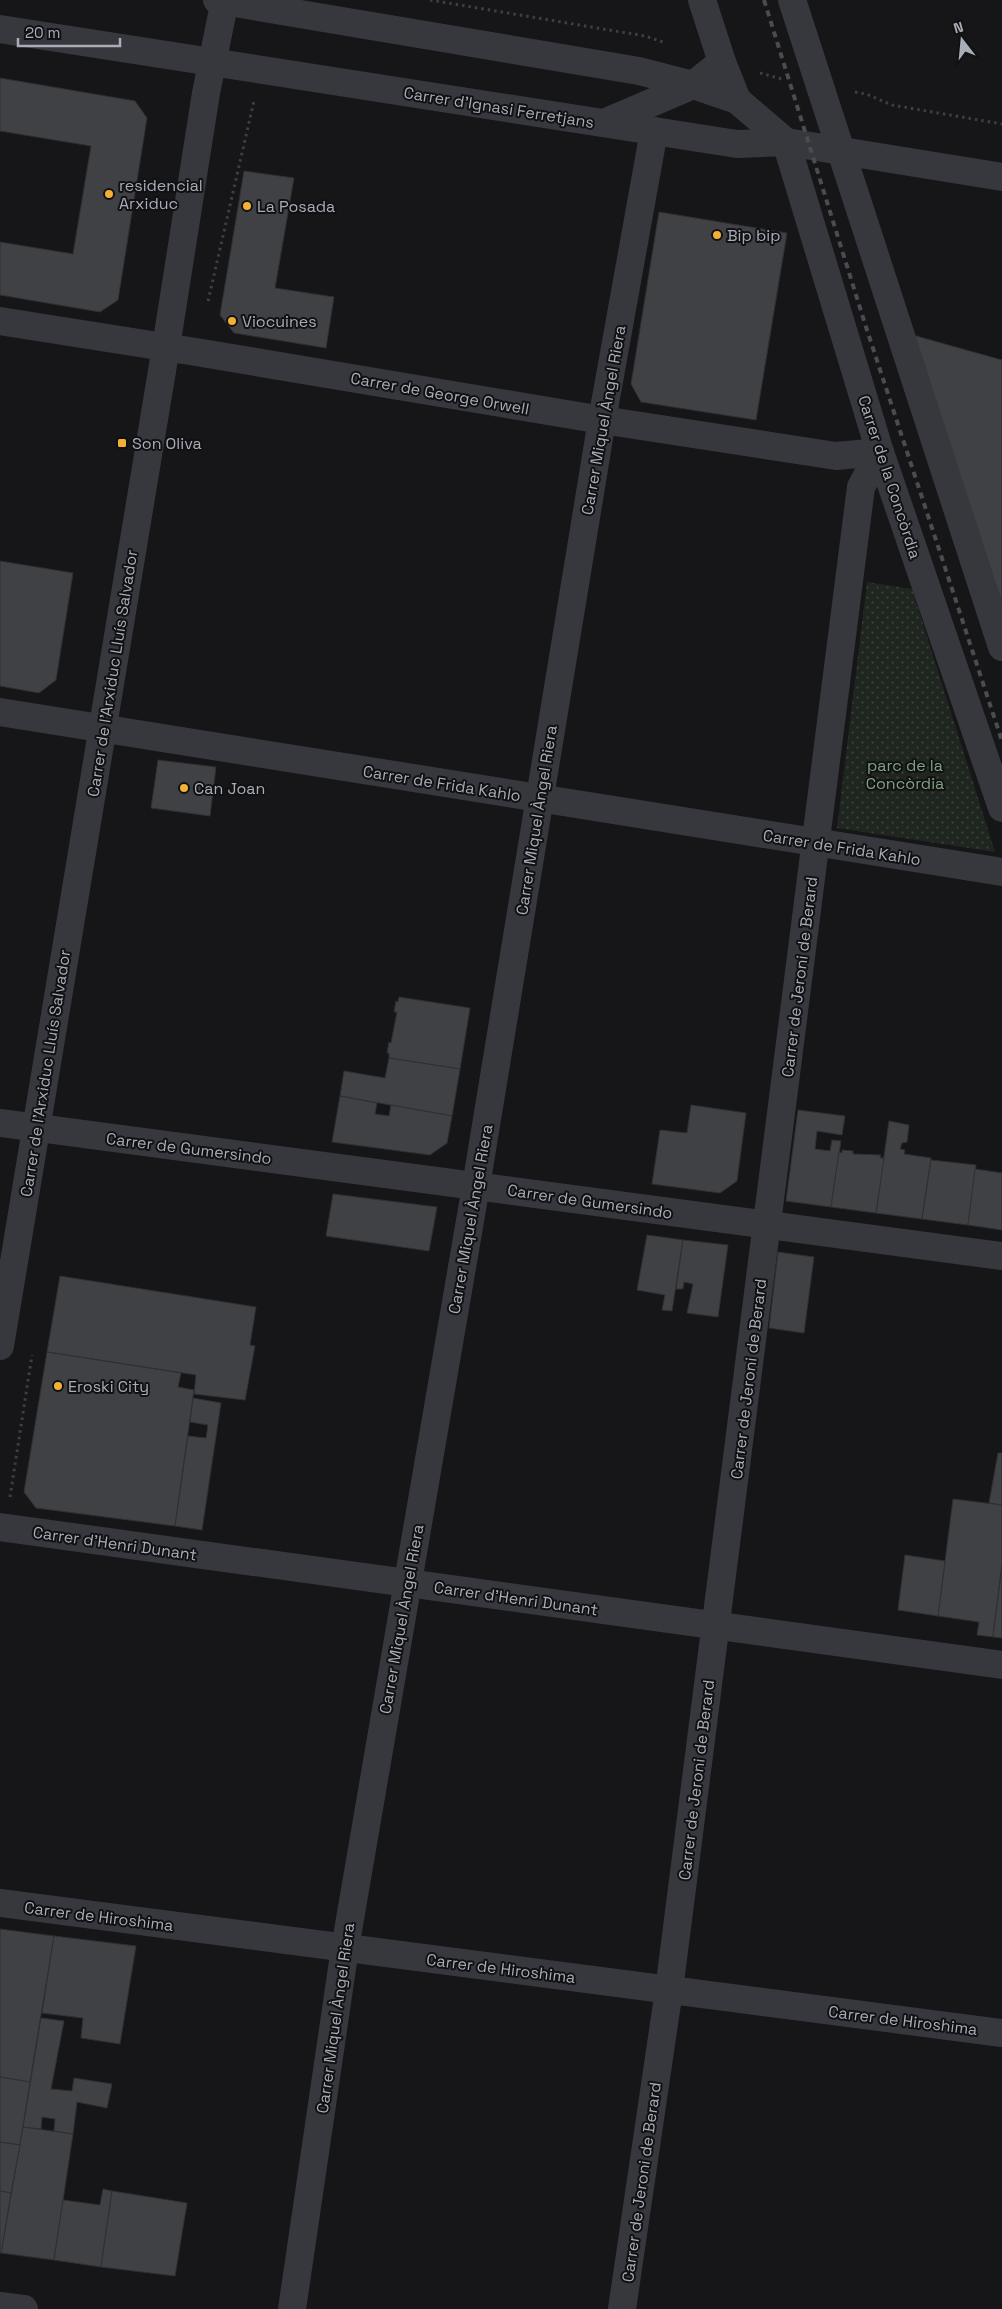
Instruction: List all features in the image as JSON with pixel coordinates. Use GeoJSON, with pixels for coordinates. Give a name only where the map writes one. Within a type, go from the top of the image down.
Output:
{"type":"FeatureCollection","features":[{"type":"Feature","properties":{"kind":"street"},"geometry":{"type":"LineString","coordinates":[[222,0],[639,71],[693,85],[738,100],[786,142]]}},
{"type":"Feature","properties":{"kind":"street","name":"Carrer de l'Arxiduc Lluís Salvador"},"geometry":{"type":"LineString","coordinates":[[0,1346],[222,0]]}},
{"type":"Feature","properties":{"kind":"street"},"geometry":{"type":"LineString","coordinates":[[702,0],[722,62],[738,100]]}},
{"type":"Feature","properties":{"kind":"street"},"geometry":{"type":"LineString","coordinates":[[792,0],[839,151],[1002,648]]}},
{"type":"Feature","properties":{"kind":"street","name":"Carrer d'Ignasi Ferretjans"},"geometry":{"type":"LineString","coordinates":[[0,29],[737,144],[786,142],[1002,177]]}},
{"type":"Feature","properties":{"kind":"street"},"geometry":{"type":"LineString","coordinates":[[603,123],[693,85],[722,62]]}},
{"type":"Feature","properties":{"kind":"street","name":"Carrer Miquel Àngel Riera"},"geometry":{"type":"LineString","coordinates":[[292,2309],[345,1948],[476,1186],[602,420],[654,131]]}},
{"type":"Feature","properties":{"kind":"street","name":"Carrer de la Concòrdia"},"geometry":{"type":"LineString","coordinates":[[786,142],[880,452],[1002,808]]}},
{"type":"Feature","properties":{"kind":"street","name":"Carrer de George Orwell"},"geometry":{"type":"LineString","coordinates":[[0,321],[602,420],[836,456],[880,452]]}},
{"type":"Feature","properties":{"kind":"street","name":"Carrer de Jeroni de Berard"},"geometry":{"type":"LineString","coordinates":[[622,2309],[669,1990],[861,487],[880,452]]}},
{"type":"Feature","properties":{"kind":"street","name":"Carrer de Frida Kahlo"},"geometry":{"type":"LineString","coordinates":[[0,712],[1002,872]]}},
{"type":"Feature","properties":{"kind":"street","name":"Carrer de Gumersindo"},"geometry":{"type":"LineString","coordinates":[[0,1123],[1002,1256]]}},
{"type":"Feature","properties":{"kind":"street","name":"Carrer d'Henri Dunant"},"geometry":{"type":"LineString","coordinates":[[0,1527],[1002,1665]]}},
{"type":"Feature","properties":{"kind":"street","name":"Carrer de Hiroshima"},"geometry":{"type":"LineString","coordinates":[[0,1903],[1002,2033]]}},
{"type":"Feature","properties":{"kind":"street"},"geometry":{"type":"LineString","coordinates":[[0,2306],[24,2309]]}},
{"type":"Feature","properties":{"kind":"green space","name":"parc de la Concòrdia"},"geometry":{"type":"Polygon","coordinates":[[[867,582],[912,589],[995,852],[837,828],[867,582]]]}},
{"type":"Feature","properties":{"kind":"building","name":"residencial Arxiduc"},"geometry":{"type":"Polygon","coordinates":[[[0,78],[135,101],[147,118],[118,300],[100,312],[0,295],[0,242],[73,254],[91,146],[0,131],[0,78]]]}},
{"type":"Feature","properties":{"kind":"building"},"geometry":{"type":"Polygon","coordinates":[[[244,171],[294,178],[275,288],[334,297],[326,348],[234,333],[220,315],[244,171]]]}},
{"type":"Feature","properties":{"kind":"building"},"geometry":{"type":"Polygon","coordinates":[[[659,212],[787,233],[756,420],[641,402],[631,384],[659,212]]]}},
{"type":"Feature","properties":{"kind":"building"},"geometry":{"type":"Polygon","coordinates":[[[909,334],[1002,360],[1002,603],[909,334]]]}},
{"type":"Feature","properties":{"kind":"building"},"geometry":{"type":"Polygon","coordinates":[[[0,561],[73,573],[56,680],[39,693],[0,686],[0,561]]]}},
{"type":"Feature","properties":{"kind":"building","name":"Can Joan"},"geometry":{"type":"Polygon","coordinates":[[[158,760],[216,767],[210,816],[151,808],[158,760]]]}},
{"type":"Feature","properties":{"kind":"building"},"geometry":{"type":"Polygon","coordinates":[[[399,997],[470,1008],[460,1069],[389,1058],[389,1053],[387,1053],[389,1042],[391,1043],[397,1012],[394,1012],[396,1001],[398,1002],[399,997]]]}},
{"type":"Feature","properties":{"kind":"building"},"geometry":{"type":"Polygon","coordinates":[[[389,1058],[460,1069],[452,1116],[340,1096],[344,1071],[385,1078],[389,1058]]]}},
{"type":"Feature","properties":{"kind":"building"},"geometry":{"type":"Polygon","coordinates":[[[340,1096],[377,1103],[375,1114],[389,1116],[391,1105],[452,1116],[447,1143],[430,1155],[332,1142],[340,1096]]]}},
{"type":"Feature","properties":{"kind":"building"},"geometry":{"type":"Polygon","coordinates":[[[691,1105],[746,1113],[737,1181],[720,1193],[652,1184],[660,1130],[687,1133],[691,1105]]]}},
{"type":"Feature","properties":{"kind":"building"},"geometry":{"type":"Polygon","coordinates":[[[798,1110],[845,1116],[842,1135],[817,1131],[815,1149],[830,1151],[832,1140],[841,1141],[831,1207],[786,1201],[798,1110]]]}},
{"type":"Feature","properties":{"kind":"building"},"geometry":{"type":"Polygon","coordinates":[[[889,1121],[909,1125],[907,1142],[902,1143],[900,1149],[905,1150],[904,1154],[931,1158],[922,1219],[876,1213],[889,1121]]]}},
{"type":"Feature","properties":{"kind":"building"},"geometry":{"type":"Polygon","coordinates":[[[842,1150],[853,1151],[853,1154],[881,1155],[880,1158],[884,1158],[876,1213],[831,1207],[839,1152],[842,1153],[842,1150]]]}},
{"type":"Feature","properties":{"kind":"building"},"geometry":{"type":"Polygon","coordinates":[[[931,1160],[976,1165],[968,1225],[922,1219],[931,1160]]]}},
{"type":"Feature","properties":{"kind":"building"},"geometry":{"type":"Polygon","coordinates":[[[975,1169],[1002,1173],[1002,1230],[968,1225],[975,1169]]]}},
{"type":"Feature","properties":{"kind":"building"},"geometry":{"type":"Polygon","coordinates":[[[333,1194],[437,1207],[429,1251],[326,1236],[333,1194]]]}},
{"type":"Feature","properties":{"kind":"building"},"geometry":{"type":"Polygon","coordinates":[[[647,1235],[683,1240],[672,1311],[662,1310],[665,1295],[637,1290],[647,1235]]]}},
{"type":"Feature","properties":{"kind":"building"},"geometry":{"type":"Polygon","coordinates":[[[683,1240],[728,1245],[718,1317],[687,1313],[693,1284],[684,1282],[683,1289],[676,1289],[683,1240]]]}},
{"type":"Feature","properties":{"kind":"building"},"geometry":{"type":"Polygon","coordinates":[[[778,1252],[814,1257],[804,1333],[769,1328],[778,1252]]]}},
{"type":"Feature","properties":{"kind":"building"},"geometry":{"type":"Polygon","coordinates":[[[60,1276],[256,1307],[250,1345],[255,1346],[245,1400],[194,1394],[196,1375],[47,1352],[60,1276]]]}},
{"type":"Feature","properties":{"kind":"building"},"geometry":{"type":"Polygon","coordinates":[[[47,1352],[181,1373],[178,1387],[194,1390],[175,1526],[36,1508],[24,1492],[47,1352]]]}},
{"type":"Feature","properties":{"kind":"building"},"geometry":{"type":"Polygon","coordinates":[[[193,1398],[221,1403],[202,1530],[175,1526],[188,1436],[206,1438],[208,1425],[190,1422],[193,1398]]]}},
{"type":"Feature","properties":{"kind":"building"},"geometry":{"type":"Polygon","coordinates":[[[998,1453],[1002,1453],[1002,1505],[989,1503],[998,1453]]]}},
{"type":"Feature","properties":{"kind":"building"},"geometry":{"type":"Polygon","coordinates":[[[953,1499],[1002,1505],[1002,1563],[993,1637],[977,1635],[979,1622],[938,1616],[953,1499]]]}},
{"type":"Feature","properties":{"kind":"building"},"geometry":{"type":"Polygon","coordinates":[[[905,1555],[945,1561],[938,1616],[898,1610],[905,1555]]]}},
{"type":"Feature","properties":{"kind":"building"},"geometry":{"type":"Polygon","coordinates":[[[1002,1566],[1002,1638],[993,1637],[1002,1566]]]}},
{"type":"Feature","properties":{"kind":"building"},"geometry":{"type":"Polygon","coordinates":[[[0,1929],[54,1936],[30,2082],[0,2077],[0,1929]]]}},
{"type":"Feature","properties":{"kind":"building"},"geometry":{"type":"Polygon","coordinates":[[[54,1936],[136,1946],[120,2044],[81,2038],[83,2018],[42,2013],[54,1936]]]}},
{"type":"Feature","properties":{"kind":"building"},"geometry":{"type":"Polygon","coordinates":[[[41,2018],[64,2021],[51,2089],[72,2091],[74,2078],[112,2084],[107,2108],[77,2102],[73,2134],[54,2131],[55,2119],[42,2117],[41,2129],[23,2127],[41,2018]]]}},
{"type":"Feature","properties":{"kind":"building"},"geometry":{"type":"Polygon","coordinates":[[[0,2077],[30,2082],[20,2145],[0,2142],[0,2077]]]}},
{"type":"Feature","properties":{"kind":"building"},"geometry":{"type":"Polygon","coordinates":[[[23,2127],[73,2134],[54,2260],[1,2253],[23,2127]]]}},
{"type":"Feature","properties":{"kind":"building"},"geometry":{"type":"Polygon","coordinates":[[[0,2142],[20,2145],[11,2193],[0,2191],[0,2142]]]}},
{"type":"Feature","properties":{"kind":"building"},"geometry":{"type":"Polygon","coordinates":[[[103,2189],[112,2191],[101,2267],[54,2260],[63,2200],[100,2205],[103,2189]]]}},
{"type":"Feature","properties":{"kind":"building"},"geometry":{"type":"Polygon","coordinates":[[[0,2191],[11,2193],[1,2253],[0,2253],[0,2191]]]}},
{"type":"Feature","properties":{"kind":"building"},"geometry":{"type":"Polygon","coordinates":[[[112,2191],[187,2203],[175,2276],[101,2267],[112,2191]]]}},
{"type":"Feature","properties":{"kind":"railway"},"geometry":{"type":"LineString","coordinates":[[764,0],[866,327],[1002,741]]}},
{"type":"Feature","properties":{"kind":"place","name":"residencial Arxiduc"},"geometry":{"type":"Point","coordinates":[109,194]}},
{"type":"Feature","properties":{"kind":"place","name":"La Posada"},"geometry":{"type":"Point","coordinates":[247,206]}},
{"type":"Feature","properties":{"kind":"place","name":"Bip bip"},"geometry":{"type":"Point","coordinates":[717,235]}},
{"type":"Feature","properties":{"kind":"place","name":"Viocuines"},"geometry":{"type":"Point","coordinates":[232,321]}},
{"type":"Feature","properties":{"kind":"place","name":"Son Oliva"},"geometry":{"type":"Point","coordinates":[122,443]}},
{"type":"Feature","properties":{"kind":"place","name":"Can Joan"},"geometry":{"type":"Point","coordinates":[184,788]}},
{"type":"Feature","properties":{"kind":"place","name":"Eroski City"},"geometry":{"type":"Point","coordinates":[58,1386]}}]}
